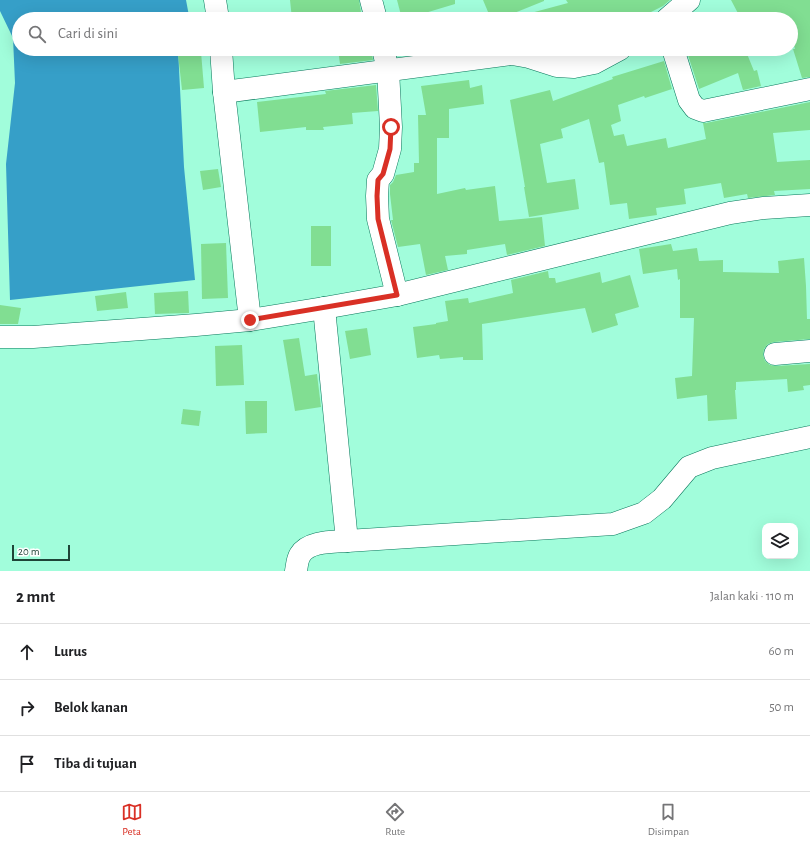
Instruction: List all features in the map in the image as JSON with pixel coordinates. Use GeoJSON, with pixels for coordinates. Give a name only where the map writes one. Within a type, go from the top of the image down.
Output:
{"type":"FeatureCollection","features":[{"type":"Feature","properties":{"kind":"street"},"geometry":{"type":"LineString","coordinates":[[215,0],[217,12]]}},
{"type":"Feature","properties":{"kind":"street"},"geometry":{"type":"LineString","coordinates":[[371,0],[374,12]]}},
{"type":"Feature","properties":{"kind":"street"},"geometry":{"type":"LineString","coordinates":[[676,12],[689,0]]}},
{"type":"Feature","properties":{"kind":"street"},"geometry":{"type":"LineString","coordinates":[[221,56],[224,92],[250,320]]}},
{"type":"Feature","properties":{"kind":"street"},"geometry":{"type":"LineString","coordinates":[[385,56],[388,70],[391,127],[390,149],[383,174],[378,180],[378,219],[397,295]]}},
{"type":"Feature","properties":{"kind":"street"},"geometry":{"type":"LineString","coordinates":[[224,92],[496,56]]}},
{"type":"Feature","properties":{"kind":"street"},"geometry":{"type":"LineString","coordinates":[[523,56],[557,66],[574,67],[594,63],[607,56]]}},
{"type":"Feature","properties":{"kind":"street"},"geometry":{"type":"LineString","coordinates":[[675,56],[689,100],[695,108],[703,112],[810,89]]}},
{"type":"Feature","properties":{"kind":"street"},"geometry":{"type":"LineString","coordinates":[[0,337],[33,337],[196,325],[250,320],[324,308],[397,295],[730,213],[764,208],[810,205]]}},
{"type":"Feature","properties":{"kind":"street"},"geometry":{"type":"LineString","coordinates":[[324,308],[347,540]]}},
{"type":"Feature","properties":{"kind":"street"},"geometry":{"type":"LineString","coordinates":[[776,354],[810,351]]}},
{"type":"Feature","properties":{"kind":"street"},"geometry":{"type":"LineString","coordinates":[[296,571],[299,556],[313,544],[347,540],[612,524],[644,513],[662,498],[689,467],[712,458],[810,437]]}},
{"type":"Feature","properties":{"kind":"water"},"geometry":{"type":"Polygon","coordinates":[[[0,0],[186,0],[188,12],[12,12],[12,36],[0,11],[0,0]]]}},
{"type":"Feature","properties":{"kind":"water"},"geometry":{"type":"Polygon","coordinates":[[[14,56],[178,56],[184,167],[195,280],[10,300],[6,164],[15,83],[14,56]]]}},
{"type":"Feature","properties":{"kind":"building"},"geometry":{"type":"Polygon","coordinates":[[[290,0],[359,0],[361,12],[291,12],[290,0]]]}},
{"type":"Feature","properties":{"kind":"building"},"geometry":{"type":"Polygon","coordinates":[[[397,0],[455,0],[455,4],[428,12],[400,12],[397,0]]]}},
{"type":"Feature","properties":{"kind":"building"},"geometry":{"type":"Polygon","coordinates":[[[483,0],[544,0],[516,12],[488,12],[483,0]]]}},
{"type":"Feature","properties":{"kind":"building"},"geometry":{"type":"Polygon","coordinates":[[[566,0],[670,0],[663,6],[651,12],[534,12],[568,3],[566,0]]]}},
{"type":"Feature","properties":{"kind":"building"},"geometry":{"type":"Polygon","coordinates":[[[731,0],[810,0],[810,77],[802,78],[795,56],[798,56],[798,12],[737,12],[731,0]]]}},
{"type":"Feature","properties":{"kind":"building"},"geometry":{"type":"Polygon","coordinates":[[[178,56],[201,56],[204,88],[182,90],[178,56]]]}},
{"type":"Feature","properties":{"kind":"building"},"geometry":{"type":"Polygon","coordinates":[[[339,56],[372,56],[373,60],[340,64],[339,56]]]}},
{"type":"Feature","properties":{"kind":"building"},"geometry":{"type":"Polygon","coordinates":[[[688,56],[748,56],[754,71],[757,70],[761,86],[743,90],[738,73],[699,89],[688,56]]]}},
{"type":"Feature","properties":{"kind":"building"},"geometry":{"type":"Polygon","coordinates":[[[664,61],[672,89],[645,98],[644,96],[618,105],[621,121],[611,125],[614,136],[624,134],[627,146],[666,138],[668,148],[706,139],[703,123],[810,102],[810,130],[773,133],[777,162],[810,160],[810,189],[774,191],[775,195],[748,198],[747,194],[724,198],[721,183],[684,189],[686,204],[656,208],[657,215],[629,219],[627,203],[610,205],[604,162],[599,163],[589,119],[561,129],[563,138],[540,144],[547,183],[575,179],[579,209],[529,217],[510,100],[550,90],[553,101],[613,79],[612,77],[664,61]]]}},
{"type":"Feature","properties":{"kind":"building"},"geometry":{"type":"Polygon","coordinates":[[[469,80],[470,88],[482,85],[484,104],[449,109],[449,138],[437,138],[437,194],[465,188],[466,190],[495,186],[499,221],[542,217],[545,246],[507,255],[505,244],[467,250],[467,254],[445,256],[448,270],[426,275],[420,244],[398,247],[391,220],[393,220],[390,185],[396,175],[414,172],[414,163],[419,163],[418,115],[426,115],[421,86],[469,80]]]}},
{"type":"Feature","properties":{"kind":"building"},"geometry":{"type":"Polygon","coordinates":[[[376,85],[378,111],[352,113],[353,124],[323,127],[324,130],[306,130],[306,127],[260,132],[257,102],[326,94],[325,91],[376,85]]]}},
{"type":"Feature","properties":{"kind":"building"},"geometry":{"type":"Polygon","coordinates":[[[218,169],[221,187],[203,190],[200,171],[218,169]]]}},
{"type":"Feature","properties":{"kind":"building"},"geometry":{"type":"Polygon","coordinates":[[[311,226],[331,226],[331,266],[311,266],[311,226]]]}},
{"type":"Feature","properties":{"kind":"building"},"geometry":{"type":"Polygon","coordinates":[[[226,243],[228,298],[202,299],[201,244],[226,243]]]}},
{"type":"Feature","properties":{"kind":"building"},"geometry":{"type":"Polygon","coordinates":[[[671,244],[673,251],[697,248],[699,261],[723,260],[723,272],[779,273],[778,261],[804,258],[807,319],[810,319],[810,339],[774,342],[768,344],[764,349],[763,355],[765,361],[770,365],[810,364],[810,385],[803,386],[804,390],[788,392],[787,379],[736,382],[735,390],[737,419],[708,421],[707,395],[677,399],[675,378],[692,376],[694,318],[680,318],[680,279],[678,280],[677,269],[643,274],[639,249],[671,244]]]}},
{"type":"Feature","properties":{"kind":"building"},"geometry":{"type":"Polygon","coordinates":[[[548,271],[549,278],[555,278],[556,283],[600,272],[602,283],[630,275],[639,307],[615,314],[618,325],[592,333],[585,308],[482,324],[483,360],[463,360],[463,357],[440,359],[439,355],[417,358],[413,327],[448,321],[445,301],[468,298],[469,303],[513,293],[511,280],[548,271]]]}},
{"type":"Feature","properties":{"kind":"building"},"geometry":{"type":"Polygon","coordinates":[[[188,291],[189,313],[155,314],[154,293],[188,291]]]}},
{"type":"Feature","properties":{"kind":"building"},"geometry":{"type":"Polygon","coordinates":[[[126,292],[128,308],[97,311],[95,296],[126,292]]]}},
{"type":"Feature","properties":{"kind":"building"},"geometry":{"type":"Polygon","coordinates":[[[0,305],[21,308],[18,324],[0,324],[0,305]]]}},
{"type":"Feature","properties":{"kind":"building"},"geometry":{"type":"Polygon","coordinates":[[[367,328],[371,355],[350,359],[345,331],[367,328]]]}},
{"type":"Feature","properties":{"kind":"building"},"geometry":{"type":"Polygon","coordinates":[[[299,338],[305,376],[317,374],[321,407],[295,411],[283,340],[299,338]]]}},
{"type":"Feature","properties":{"kind":"building"},"geometry":{"type":"Polygon","coordinates":[[[242,345],[244,385],[216,386],[215,346],[242,345]]]}},
{"type":"Feature","properties":{"kind":"building"},"geometry":{"type":"Polygon","coordinates":[[[245,401],[267,401],[267,433],[246,434],[245,401]]]}},
{"type":"Feature","properties":{"kind":"building"},"geometry":{"type":"Polygon","coordinates":[[[183,409],[201,411],[199,426],[181,424],[183,409]]]}},
{"type":"Feature","properties":{"kind":"route"},"geometry":{"type":"LineString","coordinates":[[250,320],[397,295],[378,219],[377,196],[378,180],[383,174],[390,149],[391,127]]}}]}
